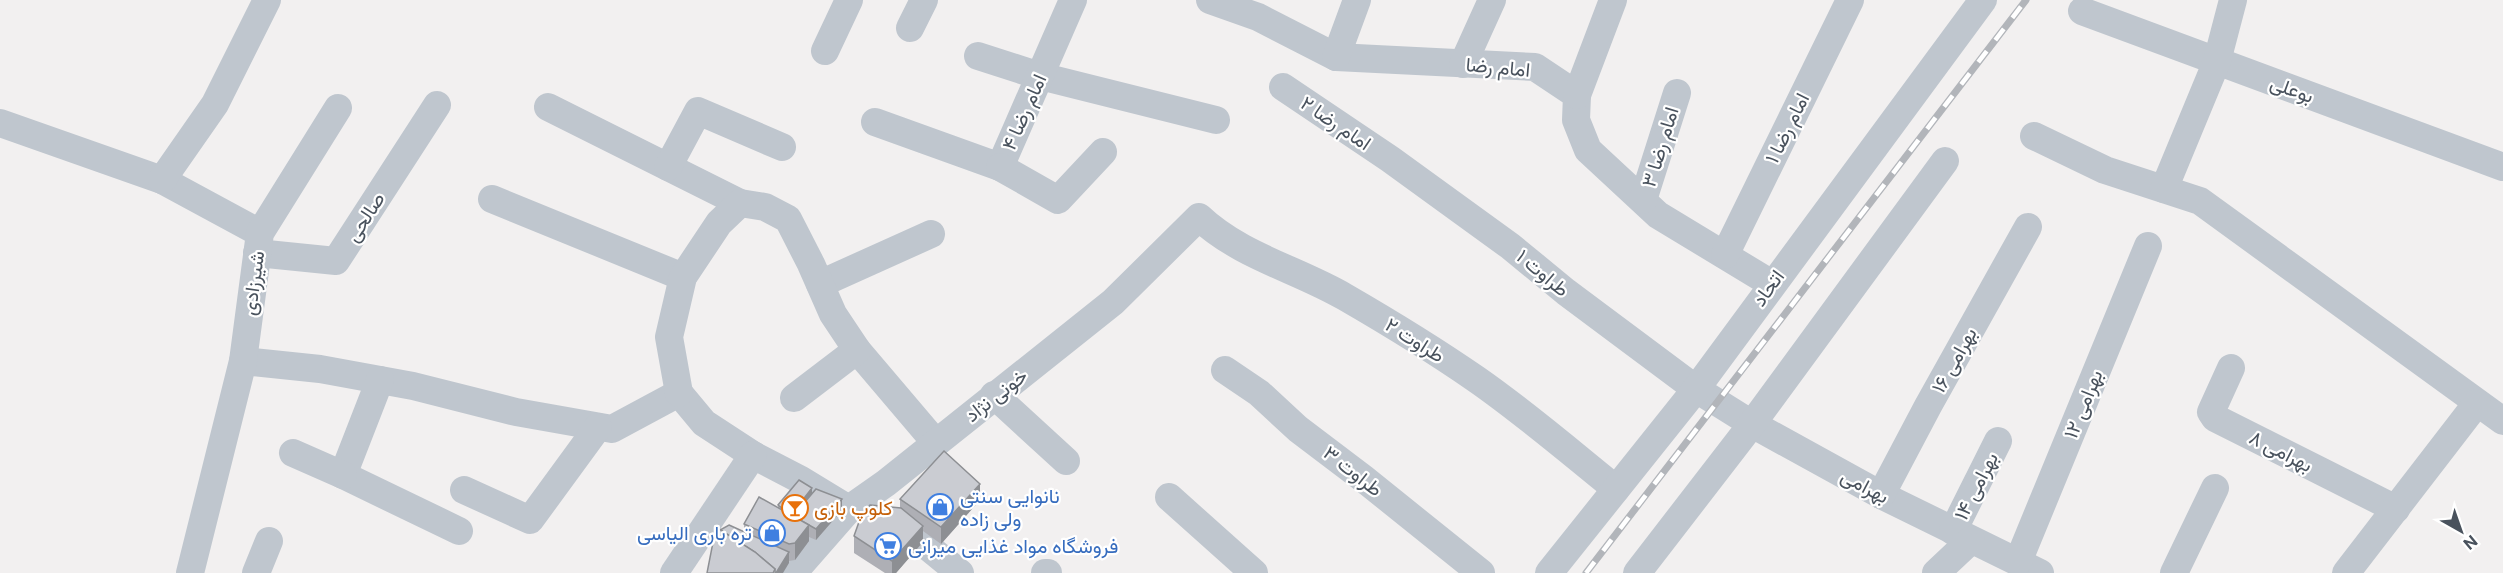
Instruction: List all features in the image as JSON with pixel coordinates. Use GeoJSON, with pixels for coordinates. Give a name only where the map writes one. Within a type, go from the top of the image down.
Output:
{"type":"FeatureCollection","features":[{"type":"Feature","properties":{"kind":"street"},"geometry":{"type":"LineString","coordinates":[[162,180],[215,104],[267,0]]}},
{"type":"Feature","properties":{"kind":"street"},"geometry":{"type":"LineString","coordinates":[[825,51],[849,0]]}},
{"type":"Feature","properties":{"kind":"street"},"geometry":{"type":"LineString","coordinates":[[910,28],[924,0]]}},
{"type":"Feature","properties":{"kind":"street","name":"امام رضا ۴"},"geometry":{"type":"LineString","coordinates":[[874,122],[1000,167],[1073,0]]}},
{"type":"Feature","properties":{"kind":"street","name":"امام رضا"},"geometry":{"type":"LineString","coordinates":[[1210,0],[1261,8],[1336,57],[1535,67],[1577,95]]}},
{"type":"Feature","properties":{"kind":"street"},"geometry":{"type":"LineString","coordinates":[[1336,57],[1357,0]]}},
{"type":"Feature","properties":{"kind":"street"},"geometry":{"type":"LineString","coordinates":[[1463,64],[1491,0]]}},
{"type":"Feature","properties":{"kind":"street"},"geometry":{"type":"LineString","coordinates":[[1613,0],[1577,95],[1576,120],[1588,150],[1658,215],[1772,284]]}},
{"type":"Feature","properties":{"kind":"street","name":"امام رضا ۱"},"geometry":{"type":"LineString","coordinates":[[1725,255],[1850,0]]}},
{"type":"Feature","properties":{"kind":"street","name":"اتحاد"},"geometry":{"type":"LineString","coordinates":[[1549,573],[1696,389],[1983,0]]}},
{"type":"Feature","properties":{"kind":"street"},"geometry":{"type":"LineString","coordinates":[[2164,189],[2217,61],[2233,0]]}},
{"type":"Feature","properties":{"kind":"street","name":"بوعلی"},"geometry":{"type":"LineString","coordinates":[[2082,11],[2503,167]]}},
{"type":"Feature","properties":{"kind":"street"},"geometry":{"type":"LineString","coordinates":[[978,56],[1040,76],[1216,120]]}},
{"type":"Feature","properties":{"kind":"street","name":"امام رضا ۲"},"geometry":{"type":"LineString","coordinates":[[1283,87],[1390,159]]}},
{"type":"Feature","properties":{"kind":"street","name":"امام رضا ۳"},"geometry":{"type":"LineString","coordinates":[[1643,200],[1677,93]]}},
{"type":"Feature","properties":{"kind":"street","name":"صالحی"},"geometry":{"type":"LineString","coordinates":[[258,243],[336,261],[437,105]]}},
{"type":"Feature","properties":{"kind":"street"},"geometry":{"type":"LineString","coordinates":[[548,107],[740,202],[765,207],[788,219],[833,314],[857,350],[936,443]]}},
{"type":"Feature","properties":{"kind":"street"},"geometry":{"type":"LineString","coordinates":[[258,243],[338,108]]}},
{"type":"Feature","properties":{"kind":"street"},"geometry":{"type":"LineString","coordinates":[[668,166],[698,111],[782,147]]}},
{"type":"Feature","properties":{"kind":"street","name":"شیرزادی"},"geometry":{"type":"LineString","coordinates":[[0,123],[162,180],[258,243],[243,361],[190,573]]}},
{"type":"Feature","properties":{"kind":"street"},"geometry":{"type":"LineString","coordinates":[[2034,136],[2105,170],[2200,201],[2503,421]]}},
{"type":"Feature","properties":{"kind":"street"},"geometry":{"type":"LineString","coordinates":[[1000,167],[1058,200],[1103,152]]}},
{"type":"Feature","properties":{"kind":"street","name":"طراوت ۱"},"geometry":{"type":"LineString","coordinates":[[1390,159],[1510,246],[1566,292],[1696,389]]}},
{"type":"Feature","properties":{"kind":"street"},"geometry":{"type":"LineString","coordinates":[[1637,573],[1752,424],[1944,160]]}},
{"type":"Feature","properties":{"kind":"street"},"geometry":{"type":"LineString","coordinates":[[492,199],[683,276]]}},
{"type":"Feature","properties":{"kind":"street"},"geometry":{"type":"LineString","coordinates":[[740,202],[719,223],[683,276],[669,336],[679,393],[704,423],[753,455],[849,509],[901,525],[960,573]]}},
{"type":"Feature","properties":{"kind":"street","name":"خونی نژاد"},"geometry":{"type":"LineString","coordinates":[[793,573],[849,509],[1113,302],[1199,217]]}},
{"type":"Feature","properties":{"kind":"street","name":"طراوت ۲"},"geometry":{"type":"LineString","coordinates":[[1199,217],[1217,234],[1270,262],[1342,295],[1424,344],[1478,380],[1616,489]]}},
{"type":"Feature","properties":{"kind":"street","name":"بهرامی ۱۶"},"geometry":{"type":"LineString","coordinates":[[1881,495],[2028,226]]}},
{"type":"Feature","properties":{"kind":"street"},"geometry":{"type":"LineString","coordinates":[[820,284],[931,234]]}},
{"type":"Feature","properties":{"kind":"street","name":"بهرامی ۱۲"},"geometry":{"type":"LineString","coordinates":[[2029,567],[2148,246]]}},
{"type":"Feature","properties":{"kind":"street"},"geometry":{"type":"LineString","coordinates":[[794,398],[857,350]]}},
{"type":"Feature","properties":{"kind":"street"},"geometry":{"type":"LineString","coordinates":[[243,361],[308,368],[380,380],[516,412],[612,429],[679,393]]}},
{"type":"Feature","properties":{"kind":"street","name":"بهرامی ۸"},"geometry":{"type":"LineString","coordinates":[[2231,368],[2211,412],[2215,418],[2396,509]]}},
{"type":"Feature","properties":{"kind":"street","name":"طراوت ۳"},"geometry":{"type":"LineString","coordinates":[[1225,370],[1259,393],[1298,429],[1481,573]]}},
{"type":"Feature","properties":{"kind":"street"},"geometry":{"type":"LineString","coordinates":[[343,475],[380,380]]}},
{"type":"Feature","properties":{"kind":"street","name":"بهرامی"},"geometry":{"type":"LineString","coordinates":[[1696,389],[1752,424],[1881,495],[2029,567]]}},
{"type":"Feature","properties":{"kind":"street"},"geometry":{"type":"LineString","coordinates":[[994,395],[1066,461]]}},
{"type":"Feature","properties":{"kind":"street"},"geometry":{"type":"LineString","coordinates":[[2346,573],[2477,403]]}},
{"type":"Feature","properties":{"kind":"street"},"geometry":{"type":"LineString","coordinates":[[464,490],[530,520],[598,427]]}},
{"type":"Feature","properties":{"kind":"street","name":"بهرامی ۱۴"},"geometry":{"type":"LineString","coordinates":[[1962,536],[1998,441]]}},
{"type":"Feature","properties":{"kind":"street"},"geometry":{"type":"LineString","coordinates":[[293,453],[459,531]]}},
{"type":"Feature","properties":{"kind":"street"},"geometry":{"type":"LineString","coordinates":[[674,573],[753,455]]}},
{"type":"Feature","properties":{"kind":"street"},"geometry":{"type":"LineString","coordinates":[[2174,573],[2215,488]]}},
{"type":"Feature","properties":{"kind":"street"},"geometry":{"type":"LineString","coordinates":[[1169,497],[1254,573]]}},
{"type":"Feature","properties":{"kind":"street"},"geometry":{"type":"LineString","coordinates":[[1936,573],[1962,536]]}},
{"type":"Feature","properties":{"kind":"street"},"geometry":{"type":"LineString","coordinates":[[256,573],[268,541]]}},
{"type":"Feature","properties":{"kind":"building","name":"نانوایی سنتی ولی زاده"},"geometry":{"type":"Polygon","coordinates":[[[944,451],[980,484],[941,527],[900,499],[944,451]]]}},
{"type":"Feature","properties":{"kind":"building"},"geometry":{"type":"Polygon","coordinates":[[[799,480],[812,488],[791,515],[778,505],[799,480]]]}},
{"type":"Feature","properties":{"kind":"building"},"geometry":{"type":"Polygon","coordinates":[[[816,489],[842,499],[816,529],[793,516],[816,489]]]}},
{"type":"Feature","properties":{"kind":"building"},"geometry":{"type":"Polygon","coordinates":[[[759,497],[809,525],[795,543],[789,544],[744,524],[759,497]]]}},
{"type":"Feature","properties":{"kind":"building"},"geometry":{"type":"Polygon","coordinates":[[[870,505],[901,508],[923,526],[892,561],[854,536],[860,519],[870,505]]]}},
{"type":"Feature","properties":{"kind":"building"},"geometry":{"type":"Polygon","coordinates":[[[729,525],[789,552],[776,573],[775,569],[755,552],[720,530],[729,525]]]}},
{"type":"Feature","properties":{"kind":"building"},"geometry":{"type":"Polygon","coordinates":[[[716,527],[755,552],[775,569],[773,573],[707,573],[716,527]]]}},
{"type":"Feature","properties":{"kind":"railway"},"geometry":{"type":"LineString","coordinates":[[1586,573],[2026,0]]}},
{"type":"Feature","properties":{"kind":"place","name":"نانوایی سنتی ولی زاده"},"geometry":{"type":"Point","coordinates":[940,507]}},
{"type":"Feature","properties":{"kind":"place","name":"کلوپ بازی"},"geometry":{"type":"Point","coordinates":[795,508]}},
{"type":"Feature","properties":{"kind":"place","name":"تره باری الیاسی"},"geometry":{"type":"Point","coordinates":[772,533]}},
{"type":"Feature","properties":{"kind":"place","name":"فروشگاه مواد غذایی میرانی"},"geometry":{"type":"Point","coordinates":[888,546]}}]}
